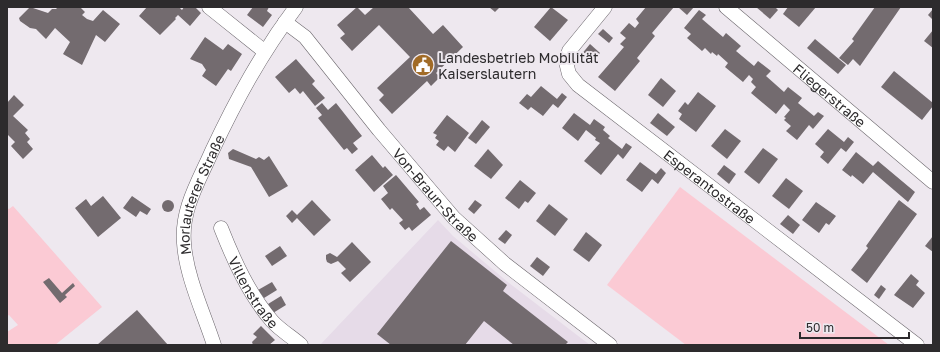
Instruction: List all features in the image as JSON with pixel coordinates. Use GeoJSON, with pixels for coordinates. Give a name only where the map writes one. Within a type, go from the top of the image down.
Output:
{"type":"FeatureCollection","features":[{"type":"Feature","properties":{"kind":"street"},"geometry":{"type":"LineString","coordinates":[[209,7],[264,51]]}},
{"type":"Feature","properties":{"kind":"street","name":"Morlauterer Straße"},"geometry":{"type":"LineString","coordinates":[[214,345],[186,261],[183,242],[185,218],[188,205],[240,93],[264,51],[296,7]]}},
{"type":"Feature","properties":{"kind":"street","name":"Esperantostraße"},"geometry":{"type":"LineString","coordinates":[[605,7],[569,51],[566,62],[569,74],[578,85],[917,345]]}},
{"type":"Feature","properties":{"kind":"street","name":"Fliegerstraße"},"geometry":{"type":"LineString","coordinates":[[726,7],[933,182]]}},
{"type":"Feature","properties":{"kind":"street","name":"Von-Braun-Straße"},"geometry":{"type":"LineString","coordinates":[[285,22],[305,37],[379,130],[454,218],[505,264],[610,345]]}},
{"type":"Feature","properties":{"kind":"street","name":"Villenstraße"},"geometry":{"type":"LineString","coordinates":[[221,228],[235,264],[253,295],[273,322],[301,345]]}},
{"type":"Feature","properties":{"kind":"shaded area"},"geometry":{"type":"Polygon","coordinates":[[[680,187],[889,345],[686,345],[607,285],[680,187]]]}},
{"type":"Feature","properties":{"kind":"shaded area"},"geometry":{"type":"Polygon","coordinates":[[[13,206],[102,307],[55,345],[7,345],[7,332],[18,325],[9,315],[7,316],[7,208],[9,209],[13,206]]]}},
{"type":"Feature","properties":{"kind":"shaded area"},"geometry":{"type":"Polygon","coordinates":[[[438,220],[453,236],[509,283],[590,345],[320,345],[438,220]]]}},
{"type":"Feature","properties":{"kind":"building"},"geometry":{"type":"Polygon","coordinates":[[[30,7],[48,13],[52,9],[56,9],[58,7],[80,7],[85,12],[82,15],[93,21],[103,10],[120,24],[105,42],[96,35],[82,65],[63,54],[70,42],[55,28],[46,39],[36,29],[30,28],[20,21],[19,18],[30,7]]]}},
{"type":"Feature","properties":{"kind":"building"},"geometry":{"type":"Polygon","coordinates":[[[147,7],[179,7],[182,10],[184,7],[195,7],[201,13],[190,26],[178,15],[160,35],[139,16],[147,7]]]}},
{"type":"Feature","properties":{"kind":"building"},"geometry":{"type":"Polygon","coordinates":[[[253,7],[269,7],[267,11],[272,15],[263,27],[247,15],[253,7]]]}},
{"type":"Feature","properties":{"kind":"building","name":"Landesbetrieb Mobilität Kaiserslautern"},"geometry":{"type":"Polygon","coordinates":[[[357,7],[365,15],[374,7],[408,7],[433,34],[443,25],[463,47],[436,73],[440,77],[431,86],[427,81],[392,114],[379,100],[384,95],[377,88],[410,57],[379,25],[352,51],[340,38],[345,34],[337,25],[357,7]]]}},
{"type":"Feature","properties":{"kind":"building"},"geometry":{"type":"Polygon","coordinates":[[[489,7],[500,7],[495,12],[489,7]]]}},
{"type":"Feature","properties":{"kind":"building"},"geometry":{"type":"Polygon","coordinates":[[[551,7],[568,20],[550,41],[534,27],[551,7]]]}},
{"type":"Feature","properties":{"kind":"building"},"geometry":{"type":"Polygon","coordinates":[[[646,7],[674,7],[652,33],[655,36],[637,58],[640,61],[615,91],[598,77],[624,47],[620,44],[626,38],[620,33],[629,23],[635,28],[639,23],[636,19],[646,7]]]}},
{"type":"Feature","properties":{"kind":"building"},"geometry":{"type":"Polygon","coordinates":[[[678,7],[694,7],[687,15],[678,7]]]}},
{"type":"Feature","properties":{"kind":"building"},"geometry":{"type":"Polygon","coordinates":[[[756,7],[775,7],[778,10],[770,19],[756,7]]]}},
{"type":"Feature","properties":{"kind":"building"},"geometry":{"type":"Polygon","coordinates":[[[788,7],[816,7],[799,27],[783,14],[788,7]]]}},
{"type":"Feature","properties":{"kind":"building"},"geometry":{"type":"Polygon","coordinates":[[[875,7],[901,7],[860,66],[853,59],[848,65],[839,58],[854,41],[852,39],[875,7]]]}},
{"type":"Feature","properties":{"kind":"building"},"geometry":{"type":"Polygon","coordinates":[[[933,9],[933,20],[928,15],[933,9]]]}},
{"type":"Feature","properties":{"kind":"building"},"geometry":{"type":"Polygon","coordinates":[[[699,10],[706,15],[702,19],[723,37],[726,33],[741,46],[736,51],[754,66],[758,61],[771,71],[766,76],[784,92],[788,87],[802,98],[798,103],[814,116],[818,112],[824,116],[813,129],[809,125],[797,140],[786,131],[791,126],[784,120],[786,118],[784,117],[790,110],[784,104],[776,114],[751,93],[756,87],[751,82],[753,79],[749,75],[743,82],[725,67],[728,63],[718,54],[717,56],[712,52],[711,54],[705,48],[702,51],[687,38],[691,34],[684,28],[699,10]]]}},
{"type":"Feature","properties":{"kind":"building"},"geometry":{"type":"Polygon","coordinates":[[[603,29],[613,38],[609,43],[598,34],[603,29]]]}},
{"type":"Feature","properties":{"kind":"building"},"geometry":{"type":"Polygon","coordinates":[[[933,30],[933,48],[924,41],[933,30]]]}},
{"type":"Feature","properties":{"kind":"building"},"geometry":{"type":"Polygon","coordinates":[[[205,37],[223,50],[228,44],[242,54],[231,71],[228,69],[216,86],[202,76],[206,70],[202,64],[190,59],[205,37]]]}},
{"type":"Feature","properties":{"kind":"building"},"geometry":{"type":"Polygon","coordinates":[[[815,39],[846,65],[838,74],[807,48],[815,39]]]}},
{"type":"Feature","properties":{"kind":"building"},"geometry":{"type":"Polygon","coordinates":[[[590,44],[600,53],[592,64],[581,55],[590,44]]]}},
{"type":"Feature","properties":{"kind":"building"},"geometry":{"type":"Polygon","coordinates":[[[296,59],[315,81],[312,84],[325,98],[315,106],[303,91],[300,94],[295,88],[289,93],[275,77],[296,59]]]}},
{"type":"Feature","properties":{"kind":"building"},"geometry":{"type":"Polygon","coordinates":[[[894,71],[933,103],[933,106],[922,120],[881,87],[894,71]]]}},
{"type":"Feature","properties":{"kind":"building"},"geometry":{"type":"Polygon","coordinates":[[[661,78],[676,91],[663,107],[648,95],[661,78]]]}},
{"type":"Feature","properties":{"kind":"building"},"geometry":{"type":"Polygon","coordinates":[[[541,86],[557,99],[562,93],[567,97],[558,108],[553,104],[543,116],[531,107],[528,110],[519,103],[527,94],[531,97],[541,86]]]}},
{"type":"Feature","properties":{"kind":"building"},"geometry":{"type":"Polygon","coordinates":[[[698,92],[716,106],[696,132],[679,119],[682,114],[678,111],[685,102],[688,105],[698,92]]]}},
{"type":"Feature","properties":{"kind":"building"},"geometry":{"type":"Polygon","coordinates":[[[14,95],[24,105],[13,116],[28,130],[25,133],[30,139],[27,142],[33,149],[23,159],[11,146],[15,142],[7,134],[7,103],[14,95]]]}},
{"type":"Feature","properties":{"kind":"building"},"geometry":{"type":"Polygon","coordinates":[[[322,103],[328,110],[336,103],[362,136],[353,143],[358,149],[352,154],[347,148],[344,150],[318,118],[322,115],[316,108],[322,103]]]}},
{"type":"Feature","properties":{"kind":"building"},"geometry":{"type":"Polygon","coordinates":[[[574,113],[590,125],[594,119],[605,127],[603,130],[610,136],[608,138],[622,149],[626,143],[632,147],[623,159],[618,154],[601,175],[584,161],[600,143],[595,140],[596,138],[586,130],[578,141],[562,128],[574,113]]]}},
{"type":"Feature","properties":{"kind":"building"},"geometry":{"type":"Polygon","coordinates":[[[658,113],[675,127],[667,136],[650,123],[658,113]]]}},
{"type":"Feature","properties":{"kind":"building"},"geometry":{"type":"Polygon","coordinates":[[[447,115],[469,133],[455,152],[448,146],[444,151],[436,145],[439,141],[435,138],[437,135],[433,133],[447,115]]]}},
{"type":"Feature","properties":{"kind":"building"},"geometry":{"type":"Polygon","coordinates":[[[482,120],[490,127],[476,144],[468,138],[482,120]]]}},
{"type":"Feature","properties":{"kind":"building"},"geometry":{"type":"Polygon","coordinates":[[[725,129],[741,141],[727,159],[711,146],[725,129]]]}},
{"type":"Feature","properties":{"kind":"building"},"geometry":{"type":"Polygon","coordinates":[[[828,129],[844,142],[848,137],[854,142],[846,152],[841,148],[828,164],[820,157],[824,152],[815,144],[828,129]]]}},
{"type":"Feature","properties":{"kind":"building"},"geometry":{"type":"Polygon","coordinates":[[[763,148],[778,159],[759,184],[744,172],[763,148]]]}},
{"type":"Feature","properties":{"kind":"building"},"geometry":{"type":"Polygon","coordinates":[[[233,149],[256,159],[259,157],[264,160],[269,156],[288,186],[269,197],[251,167],[229,159],[228,153],[233,149]]]}},
{"type":"Feature","properties":{"kind":"building"},"geometry":{"type":"Polygon","coordinates":[[[488,149],[503,165],[491,179],[474,166],[488,149]]]}},
{"type":"Feature","properties":{"kind":"building"},"geometry":{"type":"Polygon","coordinates":[[[856,152],[873,166],[878,161],[915,192],[908,202],[873,172],[863,184],[852,175],[851,177],[842,170],[856,152]]]}},
{"type":"Feature","properties":{"kind":"building"},"geometry":{"type":"Polygon","coordinates":[[[372,155],[383,168],[385,166],[393,175],[374,192],[355,170],[372,155]]]}},
{"type":"Feature","properties":{"kind":"building"},"geometry":{"type":"Polygon","coordinates":[[[640,162],[656,174],[661,168],[666,173],[658,184],[652,179],[642,192],[626,180],[640,162]]]}},
{"type":"Feature","properties":{"kind":"building"},"geometry":{"type":"Polygon","coordinates":[[[724,165],[736,174],[729,184],[717,174],[724,165]]]}},
{"type":"Feature","properties":{"kind":"building"},"geometry":{"type":"Polygon","coordinates":[[[396,175],[419,202],[416,204],[420,210],[424,207],[431,215],[412,231],[409,227],[405,230],[399,223],[403,220],[392,208],[390,210],[381,199],[388,193],[383,186],[396,175]]]}},
{"type":"Feature","properties":{"kind":"building"},"geometry":{"type":"Polygon","coordinates":[[[786,178],[803,191],[789,209],[772,196],[786,178]]]}},
{"type":"Feature","properties":{"kind":"building"},"geometry":{"type":"Polygon","coordinates":[[[520,180],[536,193],[528,203],[525,201],[519,209],[505,198],[520,180]]]}},
{"type":"Feature","properties":{"kind":"building"},"geometry":{"type":"Polygon","coordinates":[[[103,196],[121,218],[98,237],[75,208],[86,199],[91,206],[103,196]]]}},
{"type":"Feature","properties":{"kind":"building"},"geometry":{"type":"Polygon","coordinates":[[[132,196],[151,209],[147,215],[140,211],[136,217],[123,208],[132,196]]]}},
{"type":"Feature","properties":{"kind":"building"},"geometry":{"type":"Polygon","coordinates":[[[170,200],[173,201],[173,211],[166,212],[163,211],[162,204],[163,201],[170,200]]]}},
{"type":"Feature","properties":{"kind":"building"},"geometry":{"type":"Polygon","coordinates":[[[312,200],[331,220],[314,236],[297,218],[292,223],[286,216],[292,210],[297,215],[312,200]]]}},
{"type":"Feature","properties":{"kind":"building"},"geometry":{"type":"Polygon","coordinates":[[[475,200],[482,205],[474,214],[468,209],[475,200]]]}},
{"type":"Feature","properties":{"kind":"building"},"geometry":{"type":"Polygon","coordinates":[[[899,200],[917,214],[867,283],[851,270],[868,248],[866,246],[899,200]]]}},
{"type":"Feature","properties":{"kind":"building"},"geometry":{"type":"Polygon","coordinates":[[[816,202],[836,216],[829,225],[826,223],[819,233],[802,220],[816,202]]]}},
{"type":"Feature","properties":{"kind":"building"},"geometry":{"type":"Polygon","coordinates":[[[549,204],[568,219],[555,236],[536,221],[549,204]]]}},
{"type":"Feature","properties":{"kind":"building"},"geometry":{"type":"Polygon","coordinates":[[[788,215],[800,225],[793,234],[780,224],[788,215]]]}},
{"type":"Feature","properties":{"kind":"building"},"geometry":{"type":"Polygon","coordinates":[[[506,230],[512,235],[505,244],[498,239],[506,230]]]}},
{"type":"Feature","properties":{"kind":"building"},"geometry":{"type":"Polygon","coordinates":[[[586,232],[602,245],[589,262],[573,250],[586,232]]]}},
{"type":"Feature","properties":{"kind":"building"},"geometry":{"type":"Polygon","coordinates":[[[933,236],[933,252],[925,246],[933,236]]]}},
{"type":"Feature","properties":{"kind":"building"},"geometry":{"type":"Polygon","coordinates":[[[451,241],[507,285],[503,291],[568,342],[565,345],[514,345],[484,321],[465,345],[391,345],[377,334],[451,241]]]}},
{"type":"Feature","properties":{"kind":"building"},"geometry":{"type":"Polygon","coordinates":[[[352,242],[371,262],[350,282],[341,273],[346,269],[338,261],[331,264],[327,262],[326,255],[330,253],[337,257],[352,242]]]}},
{"type":"Feature","properties":{"kind":"building"},"geometry":{"type":"Polygon","coordinates":[[[280,246],[287,256],[272,266],[265,256],[280,246]]]}},
{"type":"Feature","properties":{"kind":"building"},"geometry":{"type":"Polygon","coordinates":[[[537,257],[550,267],[543,276],[530,266],[537,257]]]}},
{"type":"Feature","properties":{"kind":"building"},"geometry":{"type":"Polygon","coordinates":[[[911,274],[919,281],[916,285],[925,293],[913,308],[894,295],[911,274]]]}},
{"type":"Feature","properties":{"kind":"building"},"geometry":{"type":"Polygon","coordinates":[[[49,278],[62,293],[73,283],[75,286],[65,295],[67,297],[60,303],[43,282],[49,278]]]}},
{"type":"Feature","properties":{"kind":"building"},"geometry":{"type":"Polygon","coordinates":[[[272,282],[277,290],[264,298],[258,290],[272,282]]]}},
{"type":"Feature","properties":{"kind":"building"},"geometry":{"type":"Polygon","coordinates":[[[881,285],[886,289],[879,299],[874,295],[881,285]]]}},
{"type":"Feature","properties":{"kind":"building"},"geometry":{"type":"Polygon","coordinates":[[[281,296],[286,305],[273,313],[268,304],[281,296]]]}},
{"type":"Feature","properties":{"kind":"building"},"geometry":{"type":"Polygon","coordinates":[[[137,310],[168,345],[97,345],[137,310]]]}},
{"type":"Feature","properties":{"kind":"building"},"geometry":{"type":"Polygon","coordinates":[[[261,326],[275,340],[269,345],[253,345],[252,342],[257,337],[253,334],[261,326]]]}},
{"type":"Feature","properties":{"kind":"place","name":"Landesbetrieb Mobilität Kaiserslautern"},"geometry":{"type":"Point","coordinates":[423,65]}}]}
